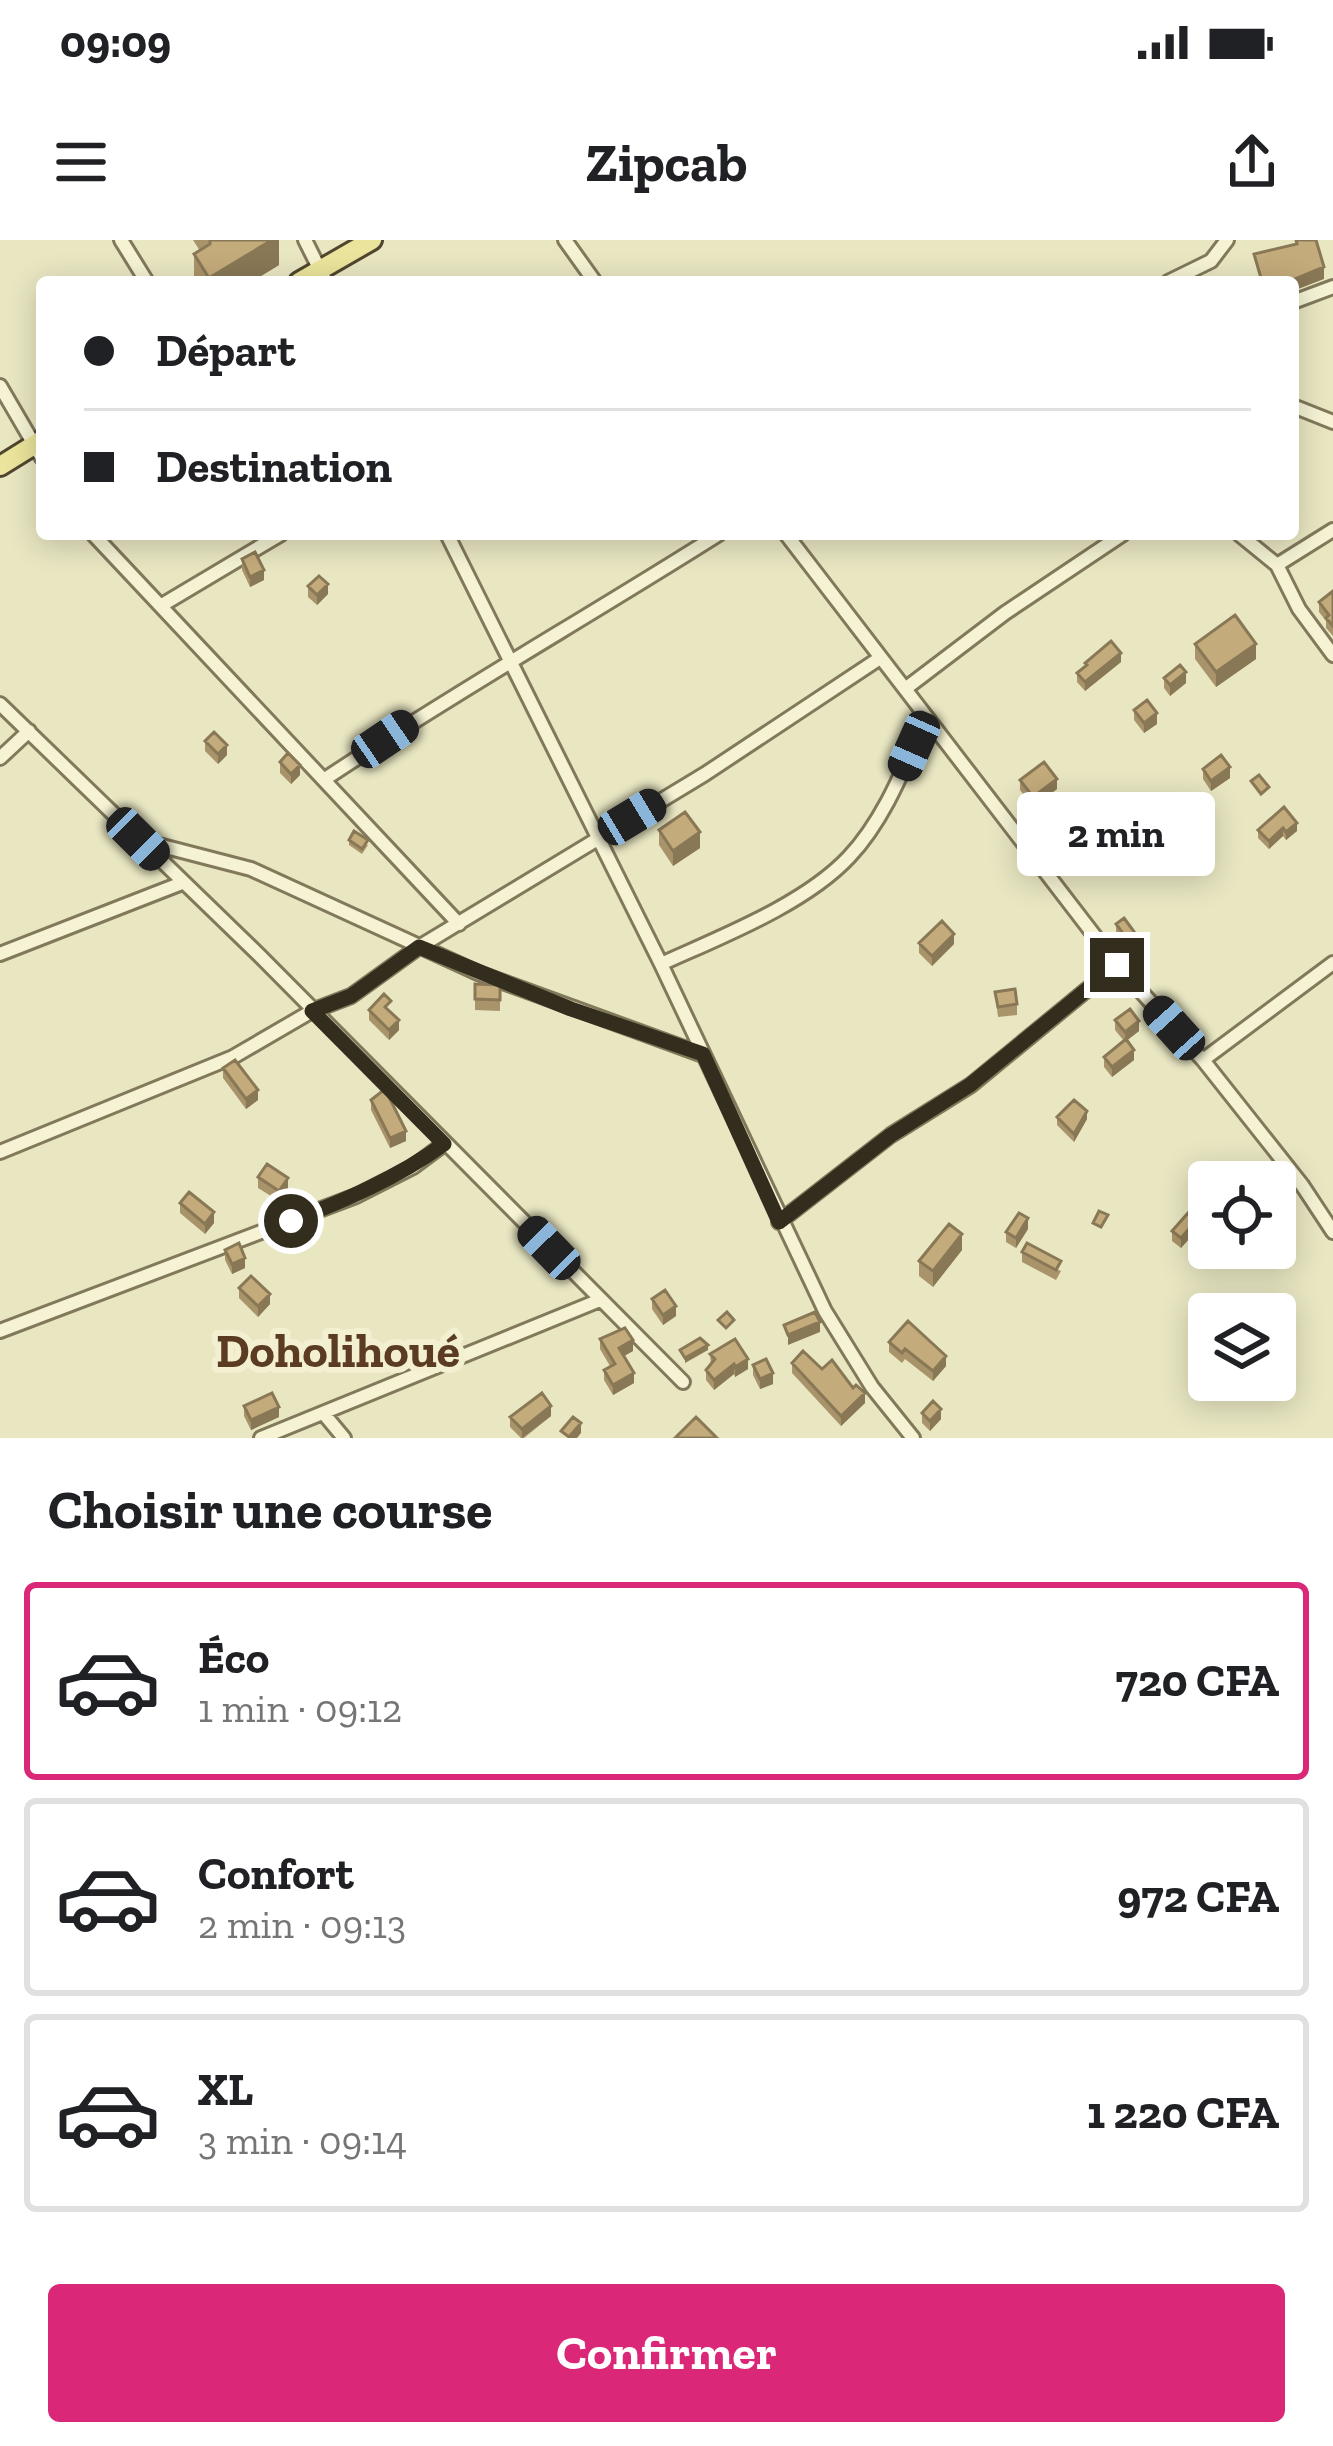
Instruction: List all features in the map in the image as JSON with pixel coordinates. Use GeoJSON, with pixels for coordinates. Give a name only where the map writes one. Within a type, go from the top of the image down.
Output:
{"type":"FeatureCollection","features":[{"type":"Feature","properties":{"kind":"main road"},"geometry":{"type":"LineString","coordinates":[[323,275],[372,240]]}},
{"type":"Feature","properties":{"kind":"main road"},"geometry":{"type":"LineString","coordinates":[[0,466],[36,450]]}},
{"type":"Feature","properties":{"kind":"street"},"geometry":{"type":"LineString","coordinates":[[121,240],[144,276]]}},
{"type":"Feature","properties":{"kind":"street"},"geometry":{"type":"LineString","coordinates":[[305,240],[323,275]]}},
{"type":"Feature","properties":{"kind":"street"},"geometry":{"type":"LineString","coordinates":[[566,240],[591,276]]}},
{"type":"Feature","properties":{"kind":"street"},"geometry":{"type":"LineString","coordinates":[[1180,276],[1211,261],[1228,240]]}},
{"type":"Feature","properties":{"kind":"street"},"geometry":{"type":"LineString","coordinates":[[1299,300],[1333,287]]}},
{"type":"Feature","properties":{"kind":"street"},"geometry":{"type":"LineString","coordinates":[[0,386],[36,442]]}},
{"type":"Feature","properties":{"kind":"street"},"geometry":{"type":"LineString","coordinates":[[1299,408],[1333,422]]}},
{"type":"Feature","properties":{"kind":"street"},"geometry":{"type":"LineString","coordinates":[[1277,565],[1333,530]]}},
{"type":"Feature","properties":{"kind":"street"},"geometry":{"type":"LineString","coordinates":[[99,540],[459,924]]}},
{"type":"Feature","properties":{"kind":"street"},"geometry":{"type":"LineString","coordinates":[[162,605],[271,540]]}},
{"type":"Feature","properties":{"kind":"street"},"geometry":{"type":"LineString","coordinates":[[450,540],[661,964],[779,1222],[825,1311],[872,1387],[913,1438]]}},
{"type":"Feature","properties":{"kind":"street"},"geometry":{"type":"LineString","coordinates":[[325,779],[446,698],[511,665],[709,540]]}},
{"type":"Feature","properties":{"kind":"street"},"geometry":{"type":"LineString","coordinates":[[791,540],[1117,965],[1203,1060],[1302,1185],[1333,1232]]}},
{"type":"Feature","properties":{"kind":"street"},"geometry":{"type":"LineString","coordinates":[[905,688],[1114,540]]}},
{"type":"Feature","properties":{"kind":"street"},"geometry":{"type":"LineString","coordinates":[[1246,540],[1277,565],[1299,609],[1333,655]]}},
{"type":"Feature","properties":{"kind":"street"},"geometry":{"type":"LineString","coordinates":[[0,1152],[233,1058],[312,1011],[351,996],[419,947],[705,774],[880,658]]}},
{"type":"Feature","properties":{"kind":"street"},"geometry":{"type":"LineString","coordinates":[[0,704],[683,1382]]}},
{"type":"Feature","properties":{"kind":"street"},"geometry":{"type":"LineString","coordinates":[[661,964],[818,884],[848,858],[882,810],[926,718]]}},
{"type":"Feature","properties":{"kind":"street"},"geometry":{"type":"LineString","coordinates":[[0,758],[29,731]]}},
{"type":"Feature","properties":{"kind":"street"},"geometry":{"type":"LineString","coordinates":[[138,839],[251,869],[419,947],[571,1009],[703,1054]]}},
{"type":"Feature","properties":{"kind":"street"},"geometry":{"type":"LineString","coordinates":[[0,954],[182,884]]}},
{"type":"Feature","properties":{"kind":"street"},"geometry":{"type":"LineString","coordinates":[[1203,1060],[1333,963]]}},
{"type":"Feature","properties":{"kind":"street"},"geometry":{"type":"LineString","coordinates":[[779,1222],[891,1135],[970,1085],[1117,965]]}},
{"type":"Feature","properties":{"kind":"street"},"geometry":{"type":"LineString","coordinates":[[0,1331],[356,1196],[444,1144]]}},
{"type":"Feature","properties":{"kind":"street"},"geometry":{"type":"LineString","coordinates":[[261,1438],[600,1300]]}},
{"type":"Feature","properties":{"kind":"street"},"geometry":{"type":"LineString","coordinates":[[324,1414],[344,1438]]}},
{"type":"Feature","properties":{"kind":"building"},"geometry":{"type":"Polygon","coordinates":[[[210,240],[272,240],[212,276],[194,254],[210,240]]]}},
{"type":"Feature","properties":{"kind":"building"},"geometry":{"type":"Polygon","coordinates":[[[1296,240],[1316,240],[1324,267],[1299,277],[1260,276],[1254,254],[1297,244],[1296,240]]]}},
{"type":"Feature","properties":{"kind":"building"},"geometry":{"type":"Polygon","coordinates":[[[255,552],[264,570],[250,577],[242,559],[255,552]]]}},
{"type":"Feature","properties":{"kind":"building"},"geometry":{"type":"Polygon","coordinates":[[[319,576],[328,584],[317,595],[308,586],[319,576]]]}},
{"type":"Feature","properties":{"kind":"building"},"geometry":{"type":"Polygon","coordinates":[[[1333,591],[1333,626],[1319,602],[1333,591]]]}},
{"type":"Feature","properties":{"kind":"building"},"geometry":{"type":"Polygon","coordinates":[[[1235,615],[1256,644],[1216,672],[1195,644],[1235,615]]]}},
{"type":"Feature","properties":{"kind":"building"},"geometry":{"type":"Polygon","coordinates":[[[1111,641],[1121,653],[1085,682],[1077,673],[1111,641]]]}},
{"type":"Feature","properties":{"kind":"building"},"geometry":{"type":"Polygon","coordinates":[[[1180,665],[1186,672],[1170,685],[1164,678],[1180,665]]]}},
{"type":"Feature","properties":{"kind":"building"},"geometry":{"type":"Polygon","coordinates":[[[1147,700],[1157,713],[1144,723],[1134,710],[1147,700]]]}},
{"type":"Feature","properties":{"kind":"building"},"geometry":{"type":"Polygon","coordinates":[[[214,732],[227,745],[218,754],[205,741],[214,732]]]}},
{"type":"Feature","properties":{"kind":"building"},"geometry":{"type":"Polygon","coordinates":[[[288,753],[300,765],[291,774],[280,762],[288,753]]]}},
{"type":"Feature","properties":{"kind":"building"},"geometry":{"type":"Polygon","coordinates":[[[1221,755],[1230,767],[1211,781],[1203,769],[1221,755]]]}},
{"type":"Feature","properties":{"kind":"building"},"geometry":{"type":"Polygon","coordinates":[[[1044,762],[1057,779],[1033,797],[1020,780],[1044,762]]]}},
{"type":"Feature","properties":{"kind":"building"},"geometry":{"type":"Polygon","coordinates":[[[1259,775],[1269,787],[1261,794],[1251,781],[1259,775]]]}},
{"type":"Feature","properties":{"kind":"building"},"geometry":{"type":"Polygon","coordinates":[[[1284,807],[1297,823],[1269,841],[1258,830],[1284,807]]]}},
{"type":"Feature","properties":{"kind":"building"},"geometry":{"type":"Polygon","coordinates":[[[685,812],[700,832],[673,851],[659,830],[685,812]]]}},
{"type":"Feature","properties":{"kind":"building"},"geometry":{"type":"Polygon","coordinates":[[[1135,818],[1144,831],[1129,842],[1120,829],[1135,818]]]}},
{"type":"Feature","properties":{"kind":"building"},"geometry":{"type":"Polygon","coordinates":[[[354,831],[368,840],[362,849],[349,840],[354,831]]]}},
{"type":"Feature","properties":{"kind":"building"},"geometry":{"type":"Polygon","coordinates":[[[1124,918],[1135,933],[1127,939],[1116,924],[1124,918]]]}},
{"type":"Feature","properties":{"kind":"building"},"geometry":{"type":"Polygon","coordinates":[[[942,921],[954,934],[932,956],[919,943],[942,921]]]}},
{"type":"Feature","properties":{"kind":"building"},"geometry":{"type":"Polygon","coordinates":[[[475,984],[500,985],[500,1000],[475,999],[475,984]]]}},
{"type":"Feature","properties":{"kind":"building"},"geometry":{"type":"Polygon","coordinates":[[[1015,989],[1017,1004],[998,1007],[995,992],[1015,989]]]}},
{"type":"Feature","properties":{"kind":"building"},"geometry":{"type":"Polygon","coordinates":[[[384,994],[391,1001],[385,1007],[399,1020],[389,1030],[369,1010],[384,994]]]}},
{"type":"Feature","properties":{"kind":"building"},"geometry":{"type":"Polygon","coordinates":[[[1130,1009],[1139,1021],[1125,1032],[1115,1020],[1130,1009]]]}},
{"type":"Feature","properties":{"kind":"building"},"geometry":{"type":"Polygon","coordinates":[[[1126,1039],[1134,1050],[1112,1067],[1104,1057],[1126,1039]]]}},
{"type":"Feature","properties":{"kind":"building"},"geometry":{"type":"Polygon","coordinates":[[[235,1060],[258,1090],[246,1099],[223,1068],[235,1060]]]}},
{"type":"Feature","properties":{"kind":"building"},"geometry":{"type":"Polygon","coordinates":[[[385,1089],[406,1131],[390,1138],[371,1100],[385,1089]]]}},
{"type":"Feature","properties":{"kind":"building"},"geometry":{"type":"Polygon","coordinates":[[[1074,1100],[1087,1111],[1074,1134],[1057,1117],[1074,1100]]]}},
{"type":"Feature","properties":{"kind":"building"},"geometry":{"type":"Polygon","coordinates":[[[267,1164],[288,1178],[279,1191],[258,1177],[267,1164]]]}},
{"type":"Feature","properties":{"kind":"building"},"geometry":{"type":"Polygon","coordinates":[[[189,1192],[214,1212],[205,1224],[180,1203],[189,1192]]]}},
{"type":"Feature","properties":{"kind":"building"},"geometry":{"type":"Polygon","coordinates":[[[1099,1211],[1108,1215],[1101,1227],[1093,1223],[1099,1211]]]}},
{"type":"Feature","properties":{"kind":"building"},"geometry":{"type":"Polygon","coordinates":[[[1019,1213],[1028,1218],[1016,1238],[1006,1232],[1019,1213]]]}},
{"type":"Feature","properties":{"kind":"building"},"geometry":{"type":"Polygon","coordinates":[[[1188,1213],[1188,1230],[1181,1238],[1172,1231],[1188,1213]]]}},
{"type":"Feature","properties":{"kind":"building"},"geometry":{"type":"Polygon","coordinates":[[[949,1224],[962,1234],[933,1271],[919,1261],[949,1224]]]}},
{"type":"Feature","properties":{"kind":"building"},"geometry":{"type":"Polygon","coordinates":[[[239,1243],[245,1258],[232,1264],[225,1250],[239,1243]]]}},
{"type":"Feature","properties":{"kind":"building"},"geometry":{"type":"Polygon","coordinates":[[[1027,1243],[1061,1261],[1056,1270],[1022,1252],[1027,1243]]]}},
{"type":"Feature","properties":{"kind":"building"},"geometry":{"type":"Polygon","coordinates":[[[251,1276],[270,1294],[258,1306],[239,1288],[251,1276]]]}},
{"type":"Feature","properties":{"kind":"building"},"geometry":{"type":"Polygon","coordinates":[[[665,1290],[676,1306],[663,1315],[652,1299],[665,1290]]]}},
{"type":"Feature","properties":{"kind":"building"},"geometry":{"type":"Polygon","coordinates":[[[727,1312],[734,1320],[726,1328],[718,1320],[727,1312]]]}},
{"type":"Feature","properties":{"kind":"building"},"geometry":{"type":"Polygon","coordinates":[[[815,1312],[820,1322],[788,1335],[784,1325],[815,1312]]]}},
{"type":"Feature","properties":{"kind":"building"},"geometry":{"type":"Polygon","coordinates":[[[908,1321],[946,1356],[933,1371],[889,1342],[908,1321]]]}},
{"type":"Feature","properties":{"kind":"building"},"geometry":{"type":"Polygon","coordinates":[[[625,1328],[633,1340],[619,1348],[634,1373],[613,1385],[604,1370],[615,1364],[600,1339],[625,1328]]]}},
{"type":"Feature","properties":{"kind":"building"},"geometry":{"type":"Polygon","coordinates":[[[700,1338],[708,1345],[685,1358],[680,1350],[700,1338]]]}},
{"type":"Feature","properties":{"kind":"building"},"geometry":{"type":"Polygon","coordinates":[[[735,1339],[748,1359],[714,1380],[706,1370],[715,1359],[710,1354],[735,1339]]]}},
{"type":"Feature","properties":{"kind":"building"},"geometry":{"type":"Polygon","coordinates":[[[803,1351],[822,1369],[832,1360],[853,1388],[856,1385],[865,1393],[841,1416],[792,1363],[803,1351]]]}},
{"type":"Feature","properties":{"kind":"building"},"geometry":{"type":"Polygon","coordinates":[[[766,1359],[773,1373],[760,1379],[753,1365],[766,1359]]]}},
{"type":"Feature","properties":{"kind":"building"},"geometry":{"type":"Polygon","coordinates":[[[272,1393],[279,1407],[251,1420],[244,1406],[272,1393]]]}},
{"type":"Feature","properties":{"kind":"building"},"geometry":{"type":"Polygon","coordinates":[[[542,1393],[551,1406],[522,1429],[510,1417],[542,1393]]]}},
{"type":"Feature","properties":{"kind":"building"},"geometry":{"type":"Polygon","coordinates":[[[933,1401],[941,1409],[930,1421],[922,1413],[933,1401]]]}},
{"type":"Feature","properties":{"kind":"building"},"geometry":{"type":"Polygon","coordinates":[[[573,1417],[581,1423],[569,1437],[561,1431],[573,1417]]]}},
{"type":"Feature","properties":{"kind":"building"},"geometry":{"type":"Polygon","coordinates":[[[696,1417],[717,1438],[675,1438],[696,1417]]]}},
{"type":"Feature","properties":{"kind":"district","name":"Doholihoué"},"geometry":{"type":"Point","coordinates":[338,1350]}},
{"type":"Feature","properties":{"kind":"route"},"geometry":{"type":"LineString","coordinates":[[291,1221],[356,1196],[444,1144],[312,1011],[351,996],[419,947],[571,1009],[703,1054],[779,1222],[891,1135],[970,1085],[1117,965]]}}]}
